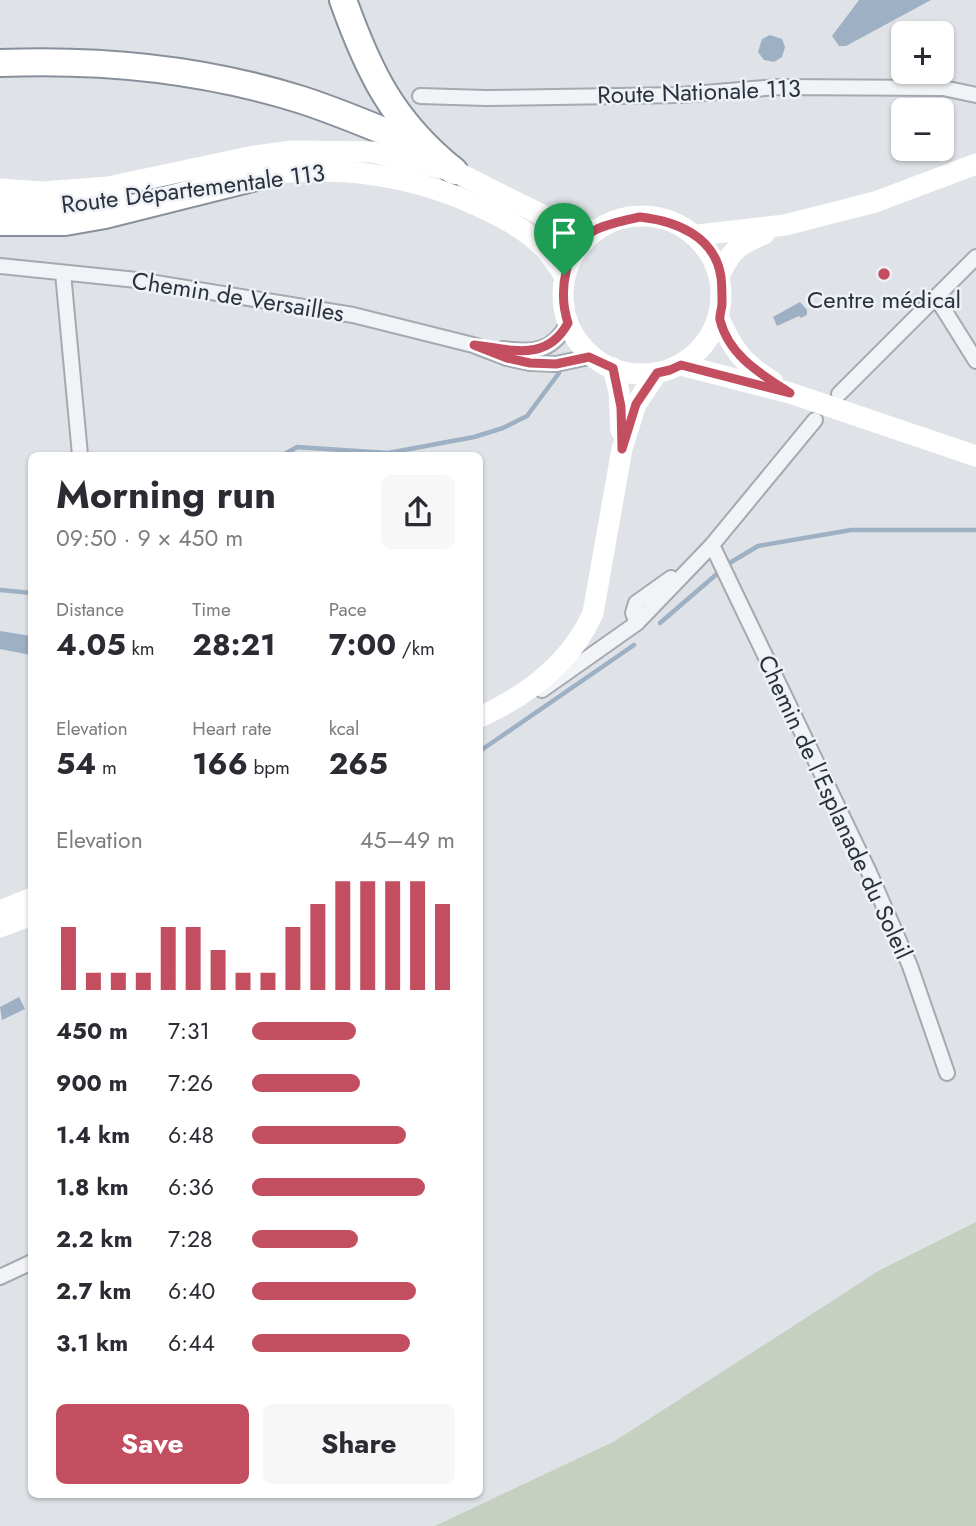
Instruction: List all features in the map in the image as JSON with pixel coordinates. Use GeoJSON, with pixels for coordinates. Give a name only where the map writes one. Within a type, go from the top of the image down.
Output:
{"type":"FeatureCollection","features":[{"type":"Feature","properties":{"kind":"highway"},"geometry":{"type":"LineString","coordinates":[[343,0],[385,97],[427,149],[454,171]]}},
{"type":"Feature","properties":{"kind":"highway"},"geometry":{"type":"LineString","coordinates":[[0,63],[84,62],[185,73],[253,86],[302,100],[427,149]]}},
{"type":"Feature","properties":{"kind":"highway"},"geometry":{"type":"LineString","coordinates":[[0,222],[65,222],[264,175]]}},
{"type":"Feature","properties":{"kind":"main road","name":"Route Départementale 113"},"geometry":{"type":"LineString","coordinates":[[0,189],[43,192],[108,187],[254,156],[305,150],[372,152],[454,171],[556,222],[594,230],[640,217],[659,219],[698,235]]}},
{"type":"Feature","properties":{"kind":"main road"},"geometry":{"type":"LineString","coordinates":[[698,235],[785,225],[875,202],[974,163]]}},
{"type":"Feature","properties":{"kind":"main road","name":"Route Départementale 113"},"geometry":{"type":"LineString","coordinates":[[0,203],[44,207],[94,204],[301,171],[381,175],[421,184],[499,216],[524,231],[545,249],[564,275]]}},
{"type":"Feature","properties":{"kind":"main road"},"geometry":{"type":"LineString","coordinates":[[720,274],[726,261],[741,243],[785,225]]}},
{"type":"Feature","properties":{"kind":"main road"},"geometry":{"type":"LineString","coordinates":[[594,230],[580,244],[564,275],[563,302],[568,323],[577,342],[589,357],[613,368],[633,373],[657,373],[681,365],[711,337],[722,307],[720,274],[710,251],[698,235]]}},
{"type":"Feature","properties":{"kind":"main road"},"geometry":{"type":"LineString","coordinates":[[719,318],[732,346],[747,365],[790,393]]}},
{"type":"Feature","properties":{"kind":"main road"},"geometry":{"type":"LineString","coordinates":[[681,365],[790,393],[976,456]]}},
{"type":"Feature","properties":{"kind":"main road"},"geometry":{"type":"LineString","coordinates":[[613,368],[621,407],[622,449]]}},
{"type":"Feature","properties":{"kind":"main road"},"geometry":{"type":"LineString","coordinates":[[486,714],[552,671],[584,632],[593,613],[622,449],[636,404],[657,373]]}},
{"type":"Feature","properties":{"kind":"main road"},"geometry":{"type":"LineString","coordinates":[[0,911],[28,900]]}},
{"type":"Feature","properties":{"kind":"main road"},"geometry":{"type":"LineString","coordinates":[[0,928],[28,917]]}},
{"type":"Feature","properties":{"kind":"street","name":"Route Nationale 113"},"geometry":{"type":"LineString","coordinates":[[421,96],[486,98],[680,95],[778,87],[943,88],[976,95]]}},
{"type":"Feature","properties":{"kind":"street"},"geometry":{"type":"LineString","coordinates":[[839,394],[976,257]]}},
{"type":"Feature","properties":{"kind":"street","name":"Chemin de Versailles"},"geometry":{"type":"LineString","coordinates":[[0,266],[137,280],[303,306],[353,315],[474,345],[527,352],[542,349],[563,333],[568,323]]}},
{"type":"Feature","properties":{"kind":"street"},"geometry":{"type":"LineString","coordinates":[[63,273],[80,452]]}},
{"type":"Feature","properties":{"kind":"street"},"geometry":{"type":"LineString","coordinates":[[936,297],[976,361]]}},
{"type":"Feature","properties":{"kind":"street","name":"Chemin de Versailles"},"geometry":{"type":"LineString","coordinates":[[474,345],[507,358],[530,363],[556,364],[589,357]]}},
{"type":"Feature","properties":{"kind":"street"},"geometry":{"type":"LineString","coordinates":[[486,714],[541,691],[637,623],[633,613],[636,603],[697,561],[815,420]]}},
{"type":"Feature","properties":{"kind":"street","name":"Chemin de l'Esplanade du Soleil"},"geometry":{"type":"LineString","coordinates":[[712,545],[869,872],[910,966],[947,1073]]}},
{"type":"Feature","properties":{"kind":"street"},"geometry":{"type":"LineString","coordinates":[[0,1277],[28,1264]]}},
{"type":"Feature","properties":{"kind":"green space"},"geometry":{"type":"Polygon","coordinates":[[[976,1222],[976,1526],[435,1526],[615,1441],[880,1270],[976,1222]]]}},
{"type":"Feature","properties":{"kind":"water"},"geometry":{"type":"Polygon","coordinates":[[[859,0],[931,0],[846,46],[839,46],[832,36],[859,0]]]}},
{"type":"Feature","properties":{"kind":"water"},"geometry":{"type":"Polygon","coordinates":[[[770,35],[782,39],[785,47],[782,57],[774,62],[764,60],[758,52],[762,39],[770,35]]]}},
{"type":"Feature","properties":{"kind":"water"},"geometry":{"type":"Polygon","coordinates":[[[800,302],[807,310],[807,315],[777,326],[773,317],[800,302]]]}},
{"type":"Feature","properties":{"kind":"water"},"geometry":{"type":"Polygon","coordinates":[[[0,631],[28,636],[28,654],[0,649],[0,631]]]}},
{"type":"Feature","properties":{"kind":"water"},"geometry":{"type":"Polygon","coordinates":[[[19,997],[25,1009],[2,1020],[0,1007],[19,997]]]}},
{"type":"Feature","properties":{"kind":"waterway"},"geometry":{"type":"LineString","coordinates":[[393,452],[474,437],[503,428],[527,416],[559,373]]}},
{"type":"Feature","properties":{"kind":"waterway"},"geometry":{"type":"LineString","coordinates":[[288,452],[297,447],[373,452]]}},
{"type":"Feature","properties":{"kind":"waterway"},"geometry":{"type":"LineString","coordinates":[[728,564],[758,546],[851,530],[976,530]]}},
{"type":"Feature","properties":{"kind":"waterway"},"geometry":{"type":"LineString","coordinates":[[660,623],[718,573]]}},
{"type":"Feature","properties":{"kind":"waterway"},"geometry":{"type":"LineString","coordinates":[[0,590],[28,593]]}},
{"type":"Feature","properties":{"kind":"waterway"},"geometry":{"type":"LineString","coordinates":[[483,749],[634,645]]}},
{"type":"Feature","properties":{"kind":"place","name":"Centre médical"},"geometry":{"type":"Point","coordinates":[884,274]}},
{"type":"Feature","properties":{"kind":"route"},"geometry":{"type":"LineString","coordinates":[[640,217],[659,219],[698,235],[710,251],[720,274],[722,307],[719,318],[732,346],[747,365],[790,393],[681,365],[657,373],[636,404],[622,449],[621,407],[613,368],[589,357],[556,364],[530,363],[507,358],[474,345],[527,352],[542,349],[555,340],[563,333],[568,323],[563,302],[564,275],[580,244],[594,230],[619,221],[640,217]]}}]}
